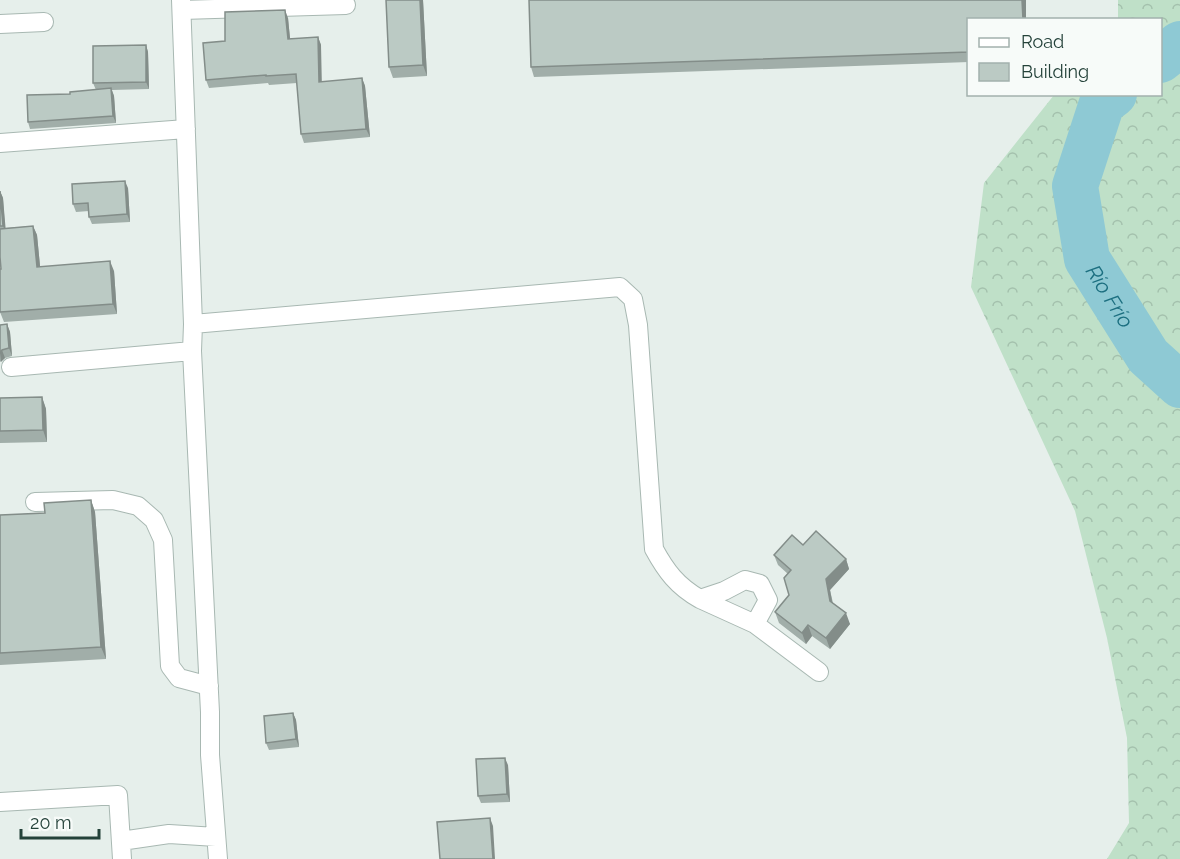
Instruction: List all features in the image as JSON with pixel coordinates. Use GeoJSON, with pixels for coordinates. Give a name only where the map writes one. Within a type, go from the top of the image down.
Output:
{"type":"FeatureCollection","features":[{"type":"Feature","properties":{"kind":"street"},"geometry":{"type":"LineString","coordinates":[[218,859],[210,755],[209,686],[192,351],[193,324],[181,5],[346,5]]}},
{"type":"Feature","properties":{"kind":"street"},"geometry":{"type":"LineString","coordinates":[[0,24],[44,22]]}},
{"type":"Feature","properties":{"kind":"street"},"geometry":{"type":"LineString","coordinates":[[0,143],[186,129]]}},
{"type":"Feature","properties":{"kind":"street"},"geometry":{"type":"LineString","coordinates":[[193,324],[620,287],[633,299],[638,325],[654,549],[663,566],[685,590],[755,624],[819,672]]}},
{"type":"Feature","properties":{"kind":"street"},"geometry":{"type":"LineString","coordinates":[[11,367],[192,351]]}},
{"type":"Feature","properties":{"kind":"street"},"geometry":{"type":"LineString","coordinates":[[35,502],[112,500],[138,506],[154,520],[163,540],[170,666],[179,678],[209,686]]}},
{"type":"Feature","properties":{"kind":"street"},"geometry":{"type":"LineString","coordinates":[[700,599],[724,591],[745,580],[760,584],[768,600],[755,624]]}},
{"type":"Feature","properties":{"kind":"street"},"geometry":{"type":"LineString","coordinates":[[0,802],[118,795],[122,859]]}},
{"type":"Feature","properties":{"kind":"street"},"geometry":{"type":"LineString","coordinates":[[121,841],[169,834],[216,837]]}},
{"type":"Feature","properties":{"kind":"green space"},"geometry":{"type":"Polygon","coordinates":[[[1118,0],[1180,0],[1180,859],[1107,859],[1129,823],[1127,738],[1107,638],[1075,511],[971,287],[984,183],[1053,96],[1162,96],[1162,18],[1118,18],[1118,0]]]}},
{"type":"Feature","properties":{"kind":"building"},"geometry":{"type":"Polygon","coordinates":[[[386,0],[420,0],[423,65],[389,67],[386,0]]]}},
{"type":"Feature","properties":{"kind":"building"},"geometry":{"type":"Polygon","coordinates":[[[529,0],[1022,0],[1023,18],[967,18],[967,52],[531,67],[529,0]]]}},
{"type":"Feature","properties":{"kind":"building"},"geometry":{"type":"Polygon","coordinates":[[[285,10],[288,39],[318,37],[319,82],[362,78],[366,129],[301,134],[296,74],[206,80],[203,43],[225,41],[225,12],[285,10]]]}},
{"type":"Feature","properties":{"kind":"building"},"geometry":{"type":"Polygon","coordinates":[[[146,45],[146,82],[93,83],[93,46],[146,45]]]}},
{"type":"Feature","properties":{"kind":"building"},"geometry":{"type":"Polygon","coordinates":[[[111,88],[113,116],[28,122],[27,95],[70,94],[70,92],[111,88]]]}},
{"type":"Feature","properties":{"kind":"building"},"geometry":{"type":"Polygon","coordinates":[[[125,181],[127,214],[89,217],[88,203],[73,204],[72,184],[125,181]]]}},
{"type":"Feature","properties":{"kind":"building"},"geometry":{"type":"Polygon","coordinates":[[[0,191],[3,226],[0,226],[0,191]]]}},
{"type":"Feature","properties":{"kind":"building"},"geometry":{"type":"Polygon","coordinates":[[[33,226],[37,267],[110,261],[113,304],[0,312],[0,229],[33,226]]]}},
{"type":"Feature","properties":{"kind":"building"},"geometry":{"type":"Polygon","coordinates":[[[7,324],[9,348],[0,353],[0,325],[7,324]]]}},
{"type":"Feature","properties":{"kind":"building"},"geometry":{"type":"Polygon","coordinates":[[[42,397],[43,430],[0,431],[0,398],[42,397]]]}},
{"type":"Feature","properties":{"kind":"building"},"geometry":{"type":"Polygon","coordinates":[[[91,500],[101,647],[0,653],[0,515],[45,513],[44,503],[91,500]]]}},
{"type":"Feature","properties":{"kind":"building"},"geometry":{"type":"Polygon","coordinates":[[[816,531],[846,559],[826,579],[830,601],[846,613],[826,638],[808,625],[802,633],[775,612],[789,595],[784,578],[791,570],[774,555],[792,535],[803,545],[816,531]]]}},
{"type":"Feature","properties":{"kind":"building"},"geometry":{"type":"Polygon","coordinates":[[[293,713],[296,739],[266,743],[264,716],[293,713]]]}},
{"type":"Feature","properties":{"kind":"building"},"geometry":{"type":"Polygon","coordinates":[[[505,758],[507,794],[478,796],[476,759],[505,758]]]}},
{"type":"Feature","properties":{"kind":"building"},"geometry":{"type":"Polygon","coordinates":[[[490,818],[493,859],[440,859],[437,822],[490,818]]]}},
{"type":"Feature","properties":{"kind":"waterway","name":"Río Frío"},"geometry":{"type":"LineString","coordinates":[[1162,58],[1180,44]]}},
{"type":"Feature","properties":{"kind":"waterway","name":"Río Frío"},"geometry":{"type":"LineString","coordinates":[[1111,96],[1102,103],[1075,186],[1087,259],[1148,356],[1180,385]]}}]}
